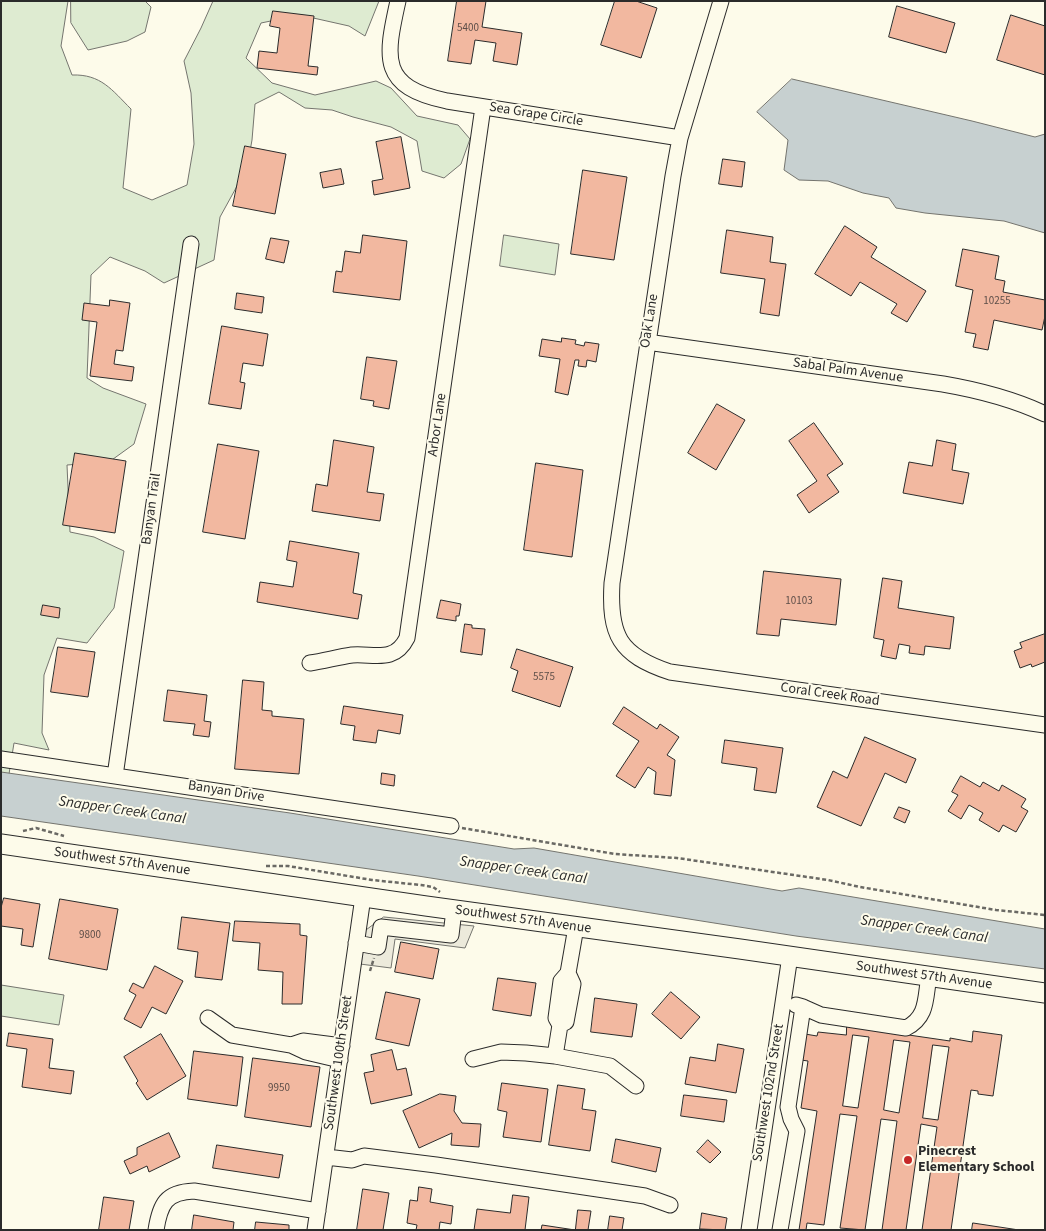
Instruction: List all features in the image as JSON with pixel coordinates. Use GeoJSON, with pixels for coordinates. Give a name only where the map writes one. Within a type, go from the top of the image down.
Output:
{"type":"FeatureCollection","features":[{"type":"Feature","properties":{"kind":"main road","name":"Southwest 57th Avenue"},"geometry":{"type":"LineString","coordinates":[[1,844],[576,928],[790,956],[1045,993]]}},
{"type":"Feature","properties":{"kind":"street","name":"Sea Grape Circle"},"geometry":{"type":"LineString","coordinates":[[398,1],[390,45],[392,63],[397,77],[410,89],[426,96],[680,138]]}},
{"type":"Feature","properties":{"kind":"street","name":"Oak Lane"},"geometry":{"type":"LineString","coordinates":[[622,644],[614,626],[611,598],[612,583],[647,342],[680,138],[721,1]]}},
{"type":"Feature","properties":{"kind":"street","name":"Arbor Lane"},"geometry":{"type":"LineString","coordinates":[[310,663],[351,655],[388,655],[399,648],[407,638],[483,106]]}},
{"type":"Feature","properties":{"kind":"street","name":"Banyan Trail"},"geometry":{"type":"LineString","coordinates":[[115,776],[191,244]]}},
{"type":"Feature","properties":{"kind":"street","name":"Sabal Palm Avenue"},"geometry":{"type":"LineString","coordinates":[[647,342],[943,384],[1005,399],[1045,414]]}},
{"type":"Feature","properties":{"kind":"street","name":"Coral Creek Road"},"geometry":{"type":"LineString","coordinates":[[622,644],[646,662],[670,672],[685,675],[1045,725]]}},
{"type":"Feature","properties":{"kind":"street","name":"Banyan Drive"},"geometry":{"type":"LineString","coordinates":[[1,759],[451,826]]}},
{"type":"Feature","properties":{"kind":"street","name":"Southwest 100th Street"},"geometry":{"type":"LineString","coordinates":[[315,1230],[363,897]]}},
{"type":"Feature","properties":{"kind":"street"},"geometry":{"type":"LineString","coordinates":[[356,943],[378,947],[382,927],[451,935],[454,910]]}},
{"type":"Feature","properties":{"kind":"street"},"geometry":{"type":"LineString","coordinates":[[555,1056],[560,1025],[556,1018],[562,981],[568,973],[576,928]]}},
{"type":"Feature","properties":{"kind":"street","name":"Southwest 102nd Street"},"geometry":{"type":"LineString","coordinates":[[749,1230],[790,956]]}},
{"type":"Feature","properties":{"kind":"street"},"geometry":{"type":"LineString","coordinates":[[783,1003],[803,1007],[821,1015],[906,1028],[916,1023],[922,1014],[929,976]]}},
{"type":"Feature","properties":{"kind":"street"},"geometry":{"type":"LineString","coordinates":[[780,1230],[797,1131],[788,1111],[803,1007]]}},
{"type":"Feature","properties":{"kind":"street"},"geometry":{"type":"LineString","coordinates":[[208,1018],[232,1035],[291,1045],[306,1052],[341,1053]]}},
{"type":"Feature","properties":{"kind":"street"},"geometry":{"type":"LineString","coordinates":[[473,1059],[501,1052],[526,1052],[555,1056],[610,1066],[636,1086]]}},
{"type":"Feature","properties":{"kind":"street"},"geometry":{"type":"LineString","coordinates":[[774,1062],[794,1065]]}},
{"type":"Feature","properties":{"kind":"street"},"geometry":{"type":"LineString","coordinates":[[327,1152],[358,1151],[364,1156],[436,1164],[645,1196],[670,1205]]}},
{"type":"Feature","properties":{"kind":"street"},"geometry":{"type":"LineString","coordinates":[[156,1230],[163,1204],[172,1195],[194,1191],[318,1211]]}},
{"type":"Feature","properties":{"kind":"path"},"geometry":{"type":"LineString","coordinates":[[451,826],[614,854],[677,858],[828,880],[977,907],[1045,915]]}},
{"type":"Feature","properties":{"kind":"green space"},"geometry":{"type":"Polygon","coordinates":[[[1,1],[68,1],[61,46],[72,75],[82,75],[98,80],[112,90],[131,109],[123,188],[152,200],[187,185],[194,144],[191,93],[184,61],[213,1],[379,1],[365,36],[349,26],[300,15],[261,23],[246,58],[272,83],[315,95],[376,81],[391,88],[417,116],[458,125],[470,139],[461,164],[444,178],[422,171],[417,141],[391,127],[332,110],[305,108],[279,92],[255,104],[247,168],[220,217],[214,260],[164,283],[145,271],[110,257],[91,275],[87,378],[103,388],[146,404],[134,444],[109,462],[67,465],[70,532],[94,537],[124,551],[114,608],[87,643],[57,638],[44,675],[42,733],[49,750],[14,743],[9,774],[1,773],[1,1]]]}},
{"type":"Feature","properties":{"kind":"green space"},"geometry":{"type":"Polygon","coordinates":[[[71,1],[145,1],[151,7],[145,32],[127,41],[88,50],[71,23],[71,1]]]}},
{"type":"Feature","properties":{"kind":"green space"},"geometry":{"type":"Polygon","coordinates":[[[504,235],[559,244],[555,275],[500,266],[504,235]]]}},
{"type":"Feature","properties":{"kind":"green space"},"geometry":{"type":"Polygon","coordinates":[[[1,985],[64,995],[59,1025],[1,1016],[1,985]]]}},
{"type":"Feature","properties":{"kind":"shaded area"},"geometry":{"type":"Polygon","coordinates":[[[384,917],[474,926],[465,948],[395,939],[391,968],[360,964],[365,931],[384,917]]]}},
{"type":"Feature","properties":{"kind":"water"},"geometry":{"type":"Polygon","coordinates":[[[792,79],[1035,137],[1045,134],[1045,233],[1004,221],[896,208],[889,198],[863,193],[828,181],[799,180],[784,170],[788,140],[757,112],[792,79]]]}},
{"type":"Feature","properties":{"kind":"water","name":"Snapper Creek Canal"},"geometry":{"type":"Polygon","coordinates":[[[1,772],[290,813],[514,849],[534,848],[782,891],[799,888],[1045,929],[1045,969],[796,936],[418,876],[1,816],[1,772]]]}},
{"type":"Feature","properties":{"kind":"building"},"geometry":{"type":"Polygon","coordinates":[[[457,1],[486,1],[482,27],[522,33],[517,65],[493,61],[496,43],[475,40],[471,64],[448,61],[457,1]]]}},
{"type":"Feature","properties":{"kind":"building"},"geometry":{"type":"Polygon","coordinates":[[[615,1],[636,1],[657,8],[641,58],[601,45],[615,1]]]}},
{"type":"Feature","properties":{"kind":"building"},"geometry":{"type":"Polygon","coordinates":[[[897,6],[955,23],[946,53],[889,37],[897,6]]]}},
{"type":"Feature","properties":{"kind":"building"},"geometry":{"type":"Polygon","coordinates":[[[273,11],[314,16],[308,66],[318,67],[317,75],[257,68],[259,51],[277,53],[280,28],[270,26],[273,11]]]}},
{"type":"Feature","properties":{"kind":"building"},"geometry":{"type":"Polygon","coordinates":[[[1011,15],[1045,26],[1045,75],[997,60],[1011,15]]]}},
{"type":"Feature","properties":{"kind":"building"},"geometry":{"type":"Polygon","coordinates":[[[401,137],[410,188],[374,195],[372,181],[383,179],[376,142],[401,137]]]}},
{"type":"Feature","properties":{"kind":"building"},"geometry":{"type":"Polygon","coordinates":[[[245,146],[286,154],[275,214],[233,206],[245,146]]]}},
{"type":"Feature","properties":{"kind":"building"},"geometry":{"type":"Polygon","coordinates":[[[723,159],[745,162],[742,187],[719,184],[723,159]]]}},
{"type":"Feature","properties":{"kind":"building"},"geometry":{"type":"Polygon","coordinates":[[[341,169],[344,184],[323,188],[320,173],[341,169]]]}},
{"type":"Feature","properties":{"kind":"building"},"geometry":{"type":"Polygon","coordinates":[[[583,170],[627,177],[614,260],[571,254],[583,170]]]}},
{"type":"Feature","properties":{"kind":"building"},"geometry":{"type":"Polygon","coordinates":[[[845,226],[877,247],[871,257],[926,291],[907,322],[891,313],[897,304],[860,282],[851,296],[815,274],[845,226]]]}},
{"type":"Feature","properties":{"kind":"building"},"geometry":{"type":"Polygon","coordinates":[[[727,230],[773,237],[770,262],[786,264],[779,316],[760,313],[765,279],[721,273],[727,230]]]}},
{"type":"Feature","properties":{"kind":"building"},"geometry":{"type":"Polygon","coordinates":[[[363,235],[407,241],[400,300],[333,292],[336,271],[342,272],[345,251],[360,253],[363,235]]]}},
{"type":"Feature","properties":{"kind":"building"},"geometry":{"type":"Polygon","coordinates":[[[271,238],[289,241],[284,263],[266,259],[271,238]]]}},
{"type":"Feature","properties":{"kind":"building"},"geometry":{"type":"Polygon","coordinates":[[[963,249],[999,256],[995,279],[1005,281],[1003,292],[1045,300],[1045,316],[1042,330],[994,320],[988,350],[973,347],[976,334],[965,332],[973,290],[956,286],[963,249]]]}},
{"type":"Feature","properties":{"kind":"building"},"geometry":{"type":"Polygon","coordinates":[[[237,293],[264,297],[262,313],[235,309],[237,293]]]}},
{"type":"Feature","properties":{"kind":"building"},"geometry":{"type":"Polygon","coordinates":[[[110,300],[130,303],[123,351],[116,350],[114,364],[134,367],[132,381],[90,376],[97,322],[82,320],[84,303],[109,306],[110,300]]]}},
{"type":"Feature","properties":{"kind":"building"},"geometry":{"type":"Polygon","coordinates":[[[222,326],[268,334],[263,366],[243,363],[240,382],[245,383],[241,409],[209,404],[222,326]]]}},
{"type":"Feature","properties":{"kind":"building"},"geometry":{"type":"Polygon","coordinates":[[[562,338],[576,340],[575,344],[584,346],[585,342],[599,344],[596,362],[587,360],[586,367],[578,366],[579,360],[575,360],[568,395],[555,392],[560,359],[539,356],[542,339],[561,342],[562,338]]]}},
{"type":"Feature","properties":{"kind":"building"},"geometry":{"type":"Polygon","coordinates":[[[367,357],[397,361],[389,409],[373,406],[374,401],[361,399],[367,357]]]}},
{"type":"Feature","properties":{"kind":"building"},"geometry":{"type":"Polygon","coordinates":[[[717,404],[745,420],[716,470],[688,453],[717,404]]]}},
{"type":"Feature","properties":{"kind":"building"},"geometry":{"type":"Polygon","coordinates":[[[814,423],[843,464],[827,475],[839,492],[809,513],[797,495],[817,481],[789,441],[814,423]]]}},
{"type":"Feature","properties":{"kind":"building"},"geometry":{"type":"Polygon","coordinates":[[[334,440],[374,447],[367,492],[384,494],[380,521],[312,511],[316,484],[327,486],[334,440]]]}},
{"type":"Feature","properties":{"kind":"building"},"geometry":{"type":"Polygon","coordinates":[[[937,440],[956,444],[952,470],[969,473],[963,504],[903,493],[909,462],[932,466],[937,440]]]}},
{"type":"Feature","properties":{"kind":"building"},"geometry":{"type":"Polygon","coordinates":[[[218,444],[259,451],[245,539],[203,532],[218,444]]]}},
{"type":"Feature","properties":{"kind":"building"},"geometry":{"type":"Polygon","coordinates":[[[75,453],[126,461],[115,533],[63,525],[75,453]]]}},
{"type":"Feature","properties":{"kind":"building"},"geometry":{"type":"Polygon","coordinates":[[[536,463],[583,470],[572,557],[524,550],[536,463]]]}},
{"type":"Feature","properties":{"kind":"building"},"geometry":{"type":"Polygon","coordinates":[[[290,541],[359,553],[353,593],[362,595],[358,619],[257,602],[260,582],[293,587],[297,562],[287,560],[290,541]]]}},
{"type":"Feature","properties":{"kind":"building"},"geometry":{"type":"Polygon","coordinates":[[[764,571],[841,579],[836,625],[781,619],[779,636],[757,634],[764,571]]]}},
{"type":"Feature","properties":{"kind":"building"},"geometry":{"type":"Polygon","coordinates":[[[883,578],[902,581],[898,608],[954,617],[950,649],[925,646],[924,655],[909,653],[910,646],[899,644],[896,659],[881,656],[884,640],[874,638],[883,578]]]}},
{"type":"Feature","properties":{"kind":"building"},"geometry":{"type":"Polygon","coordinates":[[[441,600],[461,604],[456,621],[437,618],[441,600]]]}},
{"type":"Feature","properties":{"kind":"building"},"geometry":{"type":"Polygon","coordinates":[[[43,605],[60,608],[59,618],[41,615],[43,605]]]}},
{"type":"Feature","properties":{"kind":"building"},"geometry":{"type":"Polygon","coordinates":[[[465,624],[472,625],[472,628],[485,629],[482,655],[461,652],[465,624]]]}},
{"type":"Feature","properties":{"kind":"building"},"geometry":{"type":"Polygon","coordinates":[[[1045,634],[1045,662],[1032,667],[1031,664],[1020,668],[1014,651],[1022,648],[1020,643],[1045,634]]]}},
{"type":"Feature","properties":{"kind":"building"},"geometry":{"type":"Polygon","coordinates":[[[58,647],[95,652],[88,697],[51,692],[58,647]]]}},
{"type":"Feature","properties":{"kind":"building"},"geometry":{"type":"Polygon","coordinates":[[[517,649],[573,667],[560,707],[512,691],[518,671],[511,668],[517,649]]]}},
{"type":"Feature","properties":{"kind":"building"},"geometry":{"type":"Polygon","coordinates":[[[243,680],[264,682],[262,710],[272,711],[272,716],[304,719],[299,774],[235,769],[243,680]]]}},
{"type":"Feature","properties":{"kind":"building"},"geometry":{"type":"Polygon","coordinates":[[[168,690],[207,695],[204,721],[211,722],[209,737],[193,735],[195,724],[164,721],[168,690]]]}},
{"type":"Feature","properties":{"kind":"building"},"geometry":{"type":"Polygon","coordinates":[[[344,706],[403,715],[400,734],[378,730],[376,743],[353,740],[355,726],[341,724],[344,706]]]}},
{"type":"Feature","properties":{"kind":"building"},"geometry":{"type":"Polygon","coordinates":[[[624,707],[657,729],[660,724],[679,737],[667,755],[675,760],[671,796],[654,794],[656,772],[648,767],[635,788],[616,776],[639,741],[613,724],[624,707]]]}},
{"type":"Feature","properties":{"kind":"building"},"geometry":{"type":"Polygon","coordinates":[[[865,737],[916,759],[906,783],[885,773],[861,826],[817,807],[833,771],[847,778],[865,737]]]}},
{"type":"Feature","properties":{"kind":"building"},"geometry":{"type":"Polygon","coordinates":[[[725,740],[783,748],[776,793],[754,790],[757,768],[722,763],[725,740]]]}},
{"type":"Feature","properties":{"kind":"building"},"geometry":{"type":"Polygon","coordinates":[[[382,773],[395,775],[394,786],[381,784],[382,773]]]}},
{"type":"Feature","properties":{"kind":"building"},"geometry":{"type":"Polygon","coordinates":[[[961,776],[980,787],[983,782],[999,791],[1002,785],[1026,799],[1021,807],[1028,811],[1016,832],[1003,825],[999,832],[979,820],[983,813],[969,805],[961,819],[948,811],[958,795],[952,792],[961,776]]]}},
{"type":"Feature","properties":{"kind":"building"},"geometry":{"type":"Polygon","coordinates":[[[899,807],[910,811],[905,823],[894,818],[899,807]]]}},
{"type":"Feature","properties":{"kind":"building"},"geometry":{"type":"Polygon","coordinates":[[[4,898],[40,904],[33,947],[21,945],[23,929],[1,926],[1,908],[4,898]]]}},
{"type":"Feature","properties":{"kind":"building"},"geometry":{"type":"Polygon","coordinates":[[[60,899],[118,909],[107,970],[49,959],[60,899]]]}},
{"type":"Feature","properties":{"kind":"building"},"geometry":{"type":"Polygon","coordinates":[[[182,917],[230,923],[222,980],[195,977],[198,952],[178,949],[182,917]]]}},
{"type":"Feature","properties":{"kind":"building"},"geometry":{"type":"Polygon","coordinates":[[[235,921],[300,924],[300,935],[307,936],[302,1004],[282,1004],[283,972],[258,970],[260,943],[233,941],[235,921]]]}},
{"type":"Feature","properties":{"kind":"building"},"geometry":{"type":"Polygon","coordinates":[[[401,942],[439,949],[433,979],[395,972],[401,942]]]}},
{"type":"Feature","properties":{"kind":"building"},"geometry":{"type":"Polygon","coordinates":[[[155,966],[183,981],[166,1014],[152,1007],[141,1028],[124,1019],[136,995],[129,991],[133,983],[143,988],[155,966]]]}},
{"type":"Feature","properties":{"kind":"building"},"geometry":{"type":"Polygon","coordinates":[[[498,978],[536,983],[531,1016],[493,1010],[498,978]]]}},
{"type":"Feature","properties":{"kind":"building"},"geometry":{"type":"Polygon","coordinates":[[[386,992],[420,999],[409,1046],[376,1039],[386,992]]]}},
{"type":"Feature","properties":{"kind":"building"},"geometry":{"type":"Polygon","coordinates":[[[671,992],[700,1017],[681,1039],[652,1014],[671,992]]]}},
{"type":"Feature","properties":{"kind":"building"},"geometry":{"type":"Polygon","coordinates":[[[595,998],[637,1004],[632,1037],[591,1032],[595,998]]]}},
{"type":"Feature","properties":{"kind":"building"},"geometry":{"type":"Polygon","coordinates":[[[847,1026],[950,1041],[950,1038],[972,1042],[973,1031],[1002,1035],[993,1096],[978,1094],[978,1091],[971,1090],[951,1230],[922,1230],[937,1127],[921,1124],[906,1230],[882,1230],[897,1121],[881,1119],[865,1230],[840,1228],[857,1116],[840,1114],[824,1225],[807,1223],[806,1230],[799,1230],[817,1111],[801,1108],[808,1061],[801,1060],[805,1034],[817,1036],[818,1032],[846,1035],[847,1026]],[[853,1035],[843,1106],[858,1108],[869,1037],[853,1035]],[[894,1040],[884,1110],[899,1113],[910,1042],[894,1040]],[[933,1045],[923,1118],[938,1120],[949,1047],[933,1045]]]}},
{"type":"Feature","properties":{"kind":"building"},"geometry":{"type":"Polygon","coordinates":[[[9,1033],[53,1039],[49,1068],[74,1071],[71,1094],[22,1087],[27,1049],[7,1046],[9,1033]]]}},
{"type":"Feature","properties":{"kind":"building"},"geometry":{"type":"Polygon","coordinates":[[[161,1034],[186,1076],[147,1100],[136,1083],[138,1081],[124,1057],[161,1034]]]}},
{"type":"Feature","properties":{"kind":"building"},"geometry":{"type":"Polygon","coordinates":[[[718,1044],[744,1049],[736,1093],[685,1084],[690,1057],[715,1061],[718,1044]]]}},
{"type":"Feature","properties":{"kind":"building"},"geometry":{"type":"Polygon","coordinates":[[[392,1050],[397,1070],[406,1068],[412,1095],[371,1104],[364,1073],[374,1071],[371,1055],[392,1050]]]}},
{"type":"Feature","properties":{"kind":"building"},"geometry":{"type":"Polygon","coordinates":[[[194,1051],[243,1057],[237,1106],[188,1099],[194,1051]]]}},
{"type":"Feature","properties":{"kind":"building"},"geometry":{"type":"Polygon","coordinates":[[[253,1058],[320,1067],[311,1127],[245,1117],[253,1058]]]}},
{"type":"Feature","properties":{"kind":"building"},"geometry":{"type":"Polygon","coordinates":[[[502,1083],[548,1089],[541,1142],[503,1137],[507,1112],[498,1110],[502,1083]]]}},
{"type":"Feature","properties":{"kind":"building"},"geometry":{"type":"Polygon","coordinates":[[[558,1085],[585,1089],[582,1109],[596,1111],[590,1151],[549,1145],[558,1085]]]}},
{"type":"Feature","properties":{"kind":"building"},"geometry":{"type":"Polygon","coordinates":[[[440,1094],[456,1096],[454,1111],[462,1123],[481,1124],[479,1147],[451,1145],[452,1133],[419,1148],[403,1111],[440,1094]]]}},
{"type":"Feature","properties":{"kind":"building"},"geometry":{"type":"Polygon","coordinates":[[[684,1095],[727,1100],[724,1122],[681,1116],[684,1095]]]}},
{"type":"Feature","properties":{"kind":"building"},"geometry":{"type":"Polygon","coordinates":[[[169,1133],[180,1157],[149,1172],[147,1166],[130,1174],[124,1161],[137,1155],[137,1148],[169,1133]]]}},
{"type":"Feature","properties":{"kind":"building"},"geometry":{"type":"Polygon","coordinates":[[[616,1139],[661,1148],[656,1172],[612,1162],[616,1139]]]}},
{"type":"Feature","properties":{"kind":"building"},"geometry":{"type":"Polygon","coordinates":[[[708,1140],[721,1152],[710,1163],[697,1152],[708,1140]]]}},
{"type":"Feature","properties":{"kind":"building"},"geometry":{"type":"Polygon","coordinates":[[[217,1145],[283,1155],[279,1178],[213,1168],[217,1145]]]}},
{"type":"Feature","properties":{"kind":"building"},"geometry":{"type":"Polygon","coordinates":[[[419,1187],[432,1189],[430,1202],[453,1206],[451,1224],[440,1222],[439,1230],[416,1230],[417,1225],[407,1223],[410,1200],[417,1201],[419,1187]]]}},
{"type":"Feature","properties":{"kind":"building"},"geometry":{"type":"Polygon","coordinates":[[[363,1189],[389,1193],[383,1230],[357,1230],[363,1189]]]}},
{"type":"Feature","properties":{"kind":"building"},"geometry":{"type":"Polygon","coordinates":[[[513,1195],[529,1197],[525,1230],[474,1230],[477,1209],[510,1213],[513,1195]]]}},
{"type":"Feature","properties":{"kind":"building"},"geometry":{"type":"Polygon","coordinates":[[[104,1197],[134,1201],[129,1230],[99,1230],[104,1197]]]}},
{"type":"Feature","properties":{"kind":"building"},"geometry":{"type":"Polygon","coordinates":[[[578,1210],[591,1211],[588,1230],[575,1230],[578,1210]]]}},
{"type":"Feature","properties":{"kind":"building"},"geometry":{"type":"Polygon","coordinates":[[[702,1213],[727,1218],[725,1230],[700,1229],[702,1213]]]}},
{"type":"Feature","properties":{"kind":"building"},"geometry":{"type":"Polygon","coordinates":[[[194,1215],[234,1222],[233,1230],[192,1230],[194,1215]]]}},
{"type":"Feature","properties":{"kind":"building"},"geometry":{"type":"Polygon","coordinates":[[[610,1216],[624,1218],[622,1230],[608,1230],[610,1216]]]}},
{"type":"Feature","properties":{"kind":"building"},"geometry":{"type":"Polygon","coordinates":[[[256,1222],[289,1225],[289,1230],[255,1230],[256,1222]]]}},
{"type":"Feature","properties":{"kind":"building"},"geometry":{"type":"Polygon","coordinates":[[[973,1223],[1019,1230],[972,1230],[973,1223]]]}},
{"type":"Feature","properties":{"kind":"building"},"geometry":{"type":"Polygon","coordinates":[[[542,1225],[575,1230],[541,1230],[542,1225]]]}},
{"type":"Feature","properties":{"kind":"place","name":"Pinecrest Elementary School"},"geometry":{"type":"Point","coordinates":[908,1160]}}]}
